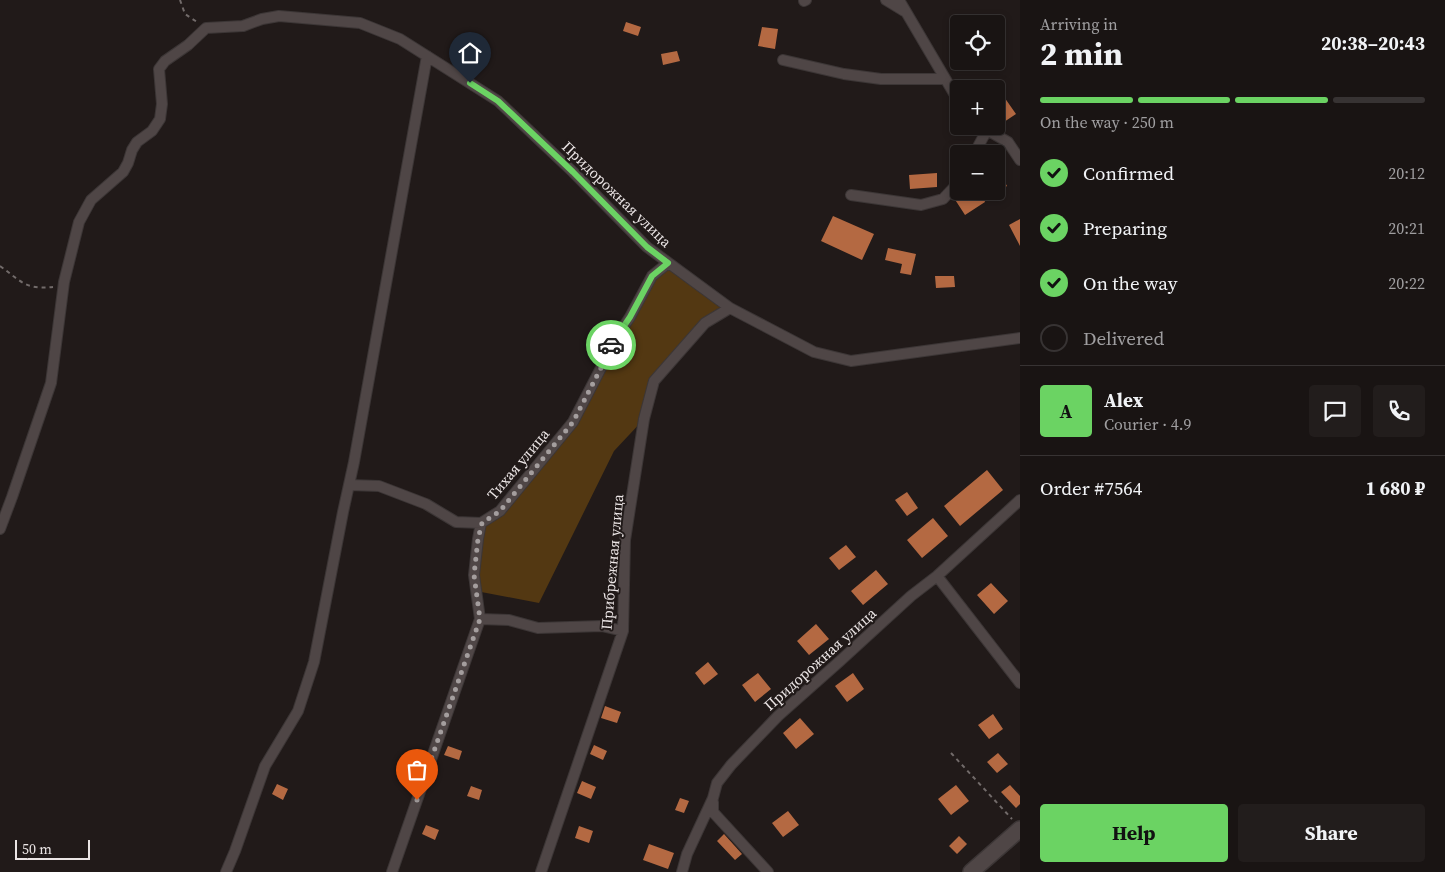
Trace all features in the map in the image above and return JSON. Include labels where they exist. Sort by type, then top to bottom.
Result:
[{"type":"street","points":[[886,0],[905,12]]},
{"type":"street","points":[[899,0],[950,88]]},
{"type":"street","name":"Придорожная улица","points":[[206,28],[243,26],[262,19],[279,16],[360,24],[400,39],[498,101],[573,172],[647,247],[668,263],[730,308],[814,352],[851,361],[1020,338]]},
{"type":"street","points":[[0,529],[51,383],[64,282],[77,231],[86,208],[98,192],[123,172],[137,142],[152,131],[160,119],[162,104],[159,69],[165,61],[188,45],[206,28]]},
{"type":"street","points":[[226,872],[265,766],[298,711],[314,662],[349,485],[427,56]]},
{"type":"street","points":[[783,60],[844,74],[881,79],[944,79]]},
{"type":"street","points":[[996,135],[1008,142],[1020,160]]},
{"type":"street","points":[[851,195],[921,205],[943,199],[950,192]]},
{"type":"street","name":"Тихая улица","points":[[482,523],[500,511],[573,422],[610,347],[630,317],[652,276],[668,263]]},
{"type":"street","name":"Прибрежная улица","points":[[541,872],[622,631],[625,540],[644,419],[654,381],[705,323],[730,308]]},
{"type":"street","points":[[349,485],[378,486],[426,504],[456,522],[482,523],[478,539],[474,575],[480,619],[392,872]]},
{"type":"street","name":"Придорожная улица","points":[[682,872],[687,854],[713,798],[718,782],[731,765],[778,716],[1020,500]]},
{"type":"street","points":[[937,576],[1020,683]]},
{"type":"street","points":[[480,619],[508,620],[538,628],[602,626],[622,631]]},
{"type":"street","points":[[713,798],[713,812],[768,872]]},
{"type":"street","points":[[971,872],[1017,825]]},
{"type":"path","points":[[180,0],[185,14],[206,28]]},
{"type":"path","points":[[0,266],[23,283],[37,288],[55,286],[64,282]]},
{"type":"path","points":[[951,753],[1017,825]]},
{"type":"shaded area","points":[[668,263],[730,308],[705,323],[654,381],[644,419],[614,451],[539,603],[476,591],[481,523],[500,511],[573,422],[652,276]]},
{"type":"building","points":[[626,22],[641,27],[638,36],[623,31]]},
{"type":"building","points":[[762,27],[778,29],[775,49],[758,46]]},
{"type":"building","points":[[677,51],[680,61],[663,65],[661,54]]},
{"type":"building","points":[[1005,98],[1016,114],[1005,121]]},
{"type":"building","points":[[937,173],[937,187],[910,189],[909,175]]},
{"type":"building","points":[[955,200],[984,200],[985,202],[965,215]]},
{"type":"building","points":[[833,216],[874,234],[862,260],[821,241]]},
{"type":"building","points":[[1020,219],[1020,246],[1009,225]]},
{"type":"building","points":[[888,248],[916,254],[911,275],[900,273],[902,264],[885,260]]},
{"type":"building","points":[[935,276],[954,276],[955,287],[936,288]]},
{"type":"building","points":[[987,470],[1003,490],[960,526],[944,506]]},
{"type":"building","points":[[907,492],[918,508],[907,516],[895,500]]},
{"type":"building","points":[[933,518],[948,536],[922,558],[907,540]]},
{"type":"building","points":[[846,545],[856,557],[839,570],[829,558]]},
{"type":"building","points":[[876,570],[888,584],[863,605],[851,591]]},
{"type":"building","points":[[991,583],[1008,601],[994,614],[977,595]]},
{"type":"building","points":[[816,624],[829,639],[809,655],[797,641]]},
{"type":"building","points":[[708,662],[718,674],[704,685],[695,673]]},
{"type":"building","points":[[758,673],[771,689],[755,702],[742,685]]},
{"type":"building","points":[[853,673],[864,689],[847,702],[835,686]]},
{"type":"building","points":[[605,706],[621,712],[617,723],[601,718]]},
{"type":"building","points":[[993,714],[1003,729],[989,739],[978,725]]},
{"type":"building","points":[[800,718],[814,734],[796,749],[783,733]]},
{"type":"building","points":[[594,745],[607,751],[603,760],[590,754]]},
{"type":"building","points":[[448,746],[462,751],[459,760],[444,755]]},
{"type":"building","points":[[998,753],[1008,764],[997,773],[987,762]]},
{"type":"building","points":[[582,781],[596,787],[591,799],[577,793]]},
{"type":"building","points":[[277,784],[288,789],[283,800],[272,794]]},
{"type":"building","points":[[956,785],[969,801],[951,815],[938,799]]},
{"type":"building","points":[[1010,785],[1020,796],[1020,804],[1016,808],[1001,792]]},
{"type":"building","points":[[471,786],[482,790],[479,800],[467,796]]},
{"type":"building","points":[[680,798],[689,801],[684,813],[675,810]]},
{"type":"building","points":[[788,811],[799,825],[783,837],[772,823]]},
{"type":"building","points":[[426,825],[439,830],[435,840],[422,834]]},
{"type":"building","points":[[579,826],[593,831],[589,843],[575,838]]},
{"type":"building","points":[[724,834],[742,854],[735,860],[717,841]]},
{"type":"building","points":[[959,836],[967,844],[957,854],[949,846]]},
{"type":"building","points":[[649,844],[674,853],[668,869],[643,860]]},
{"type":"way so far","points":[[417,800],[480,619],[474,575],[478,539],[482,523],[500,511],[573,422],[611,345]]},
{"type":"route","points":[[470,83],[498,101],[573,172],[647,247],[668,263],[652,276],[630,317],[611,345]]}]
